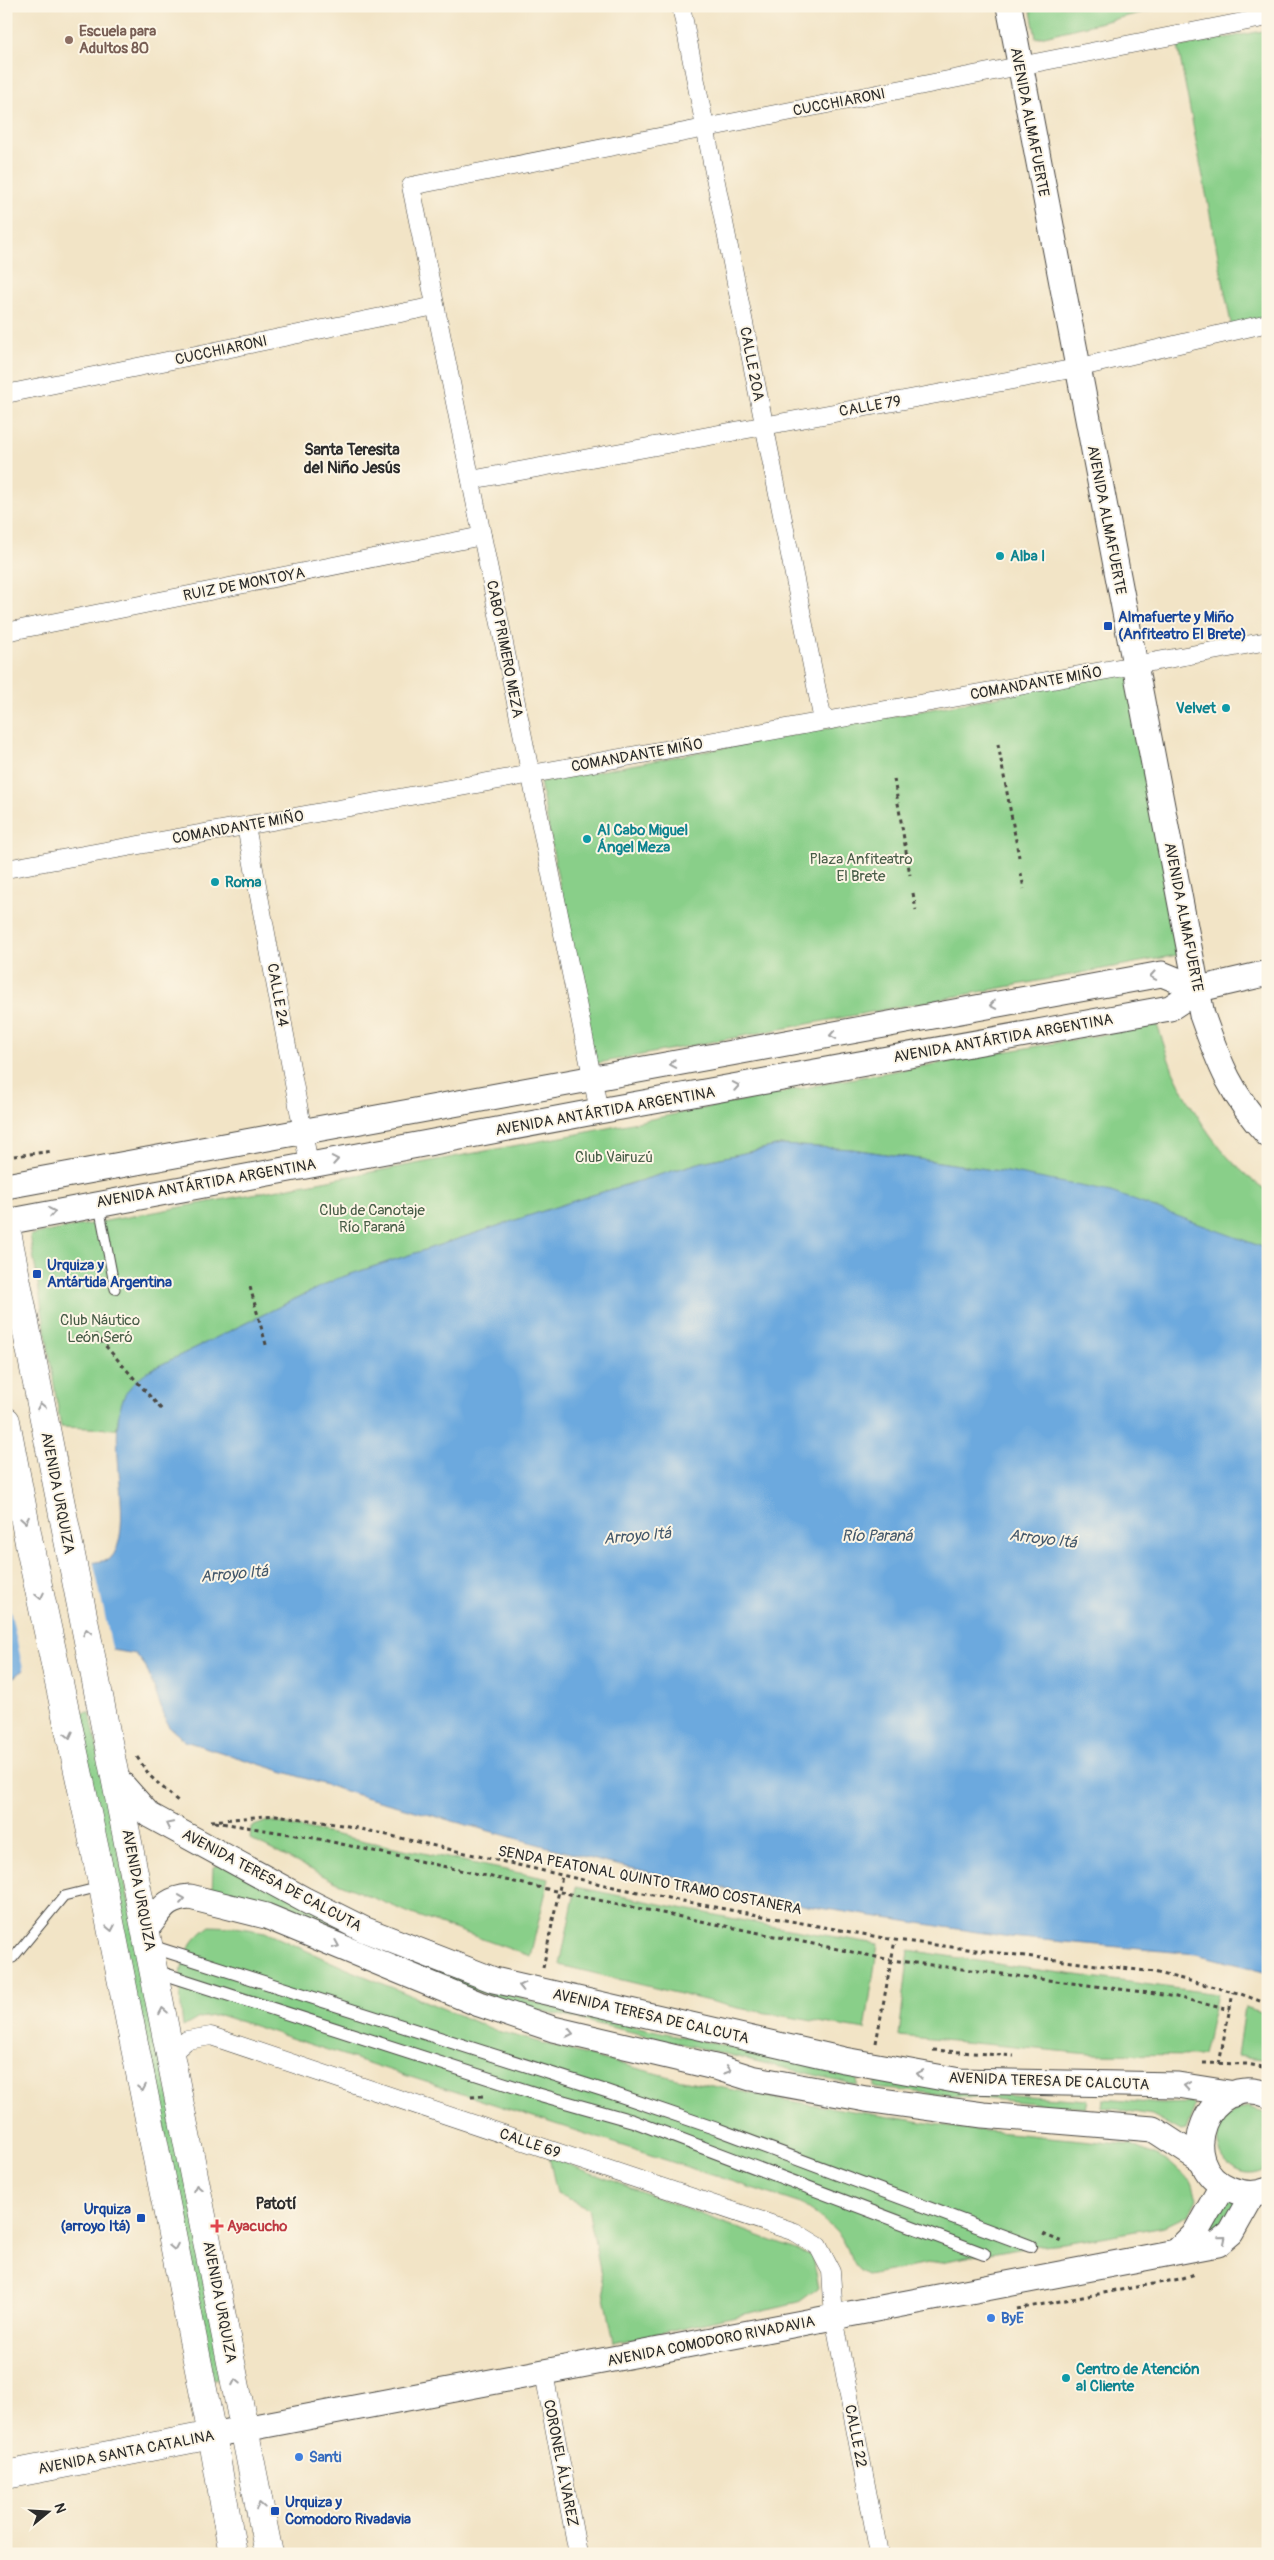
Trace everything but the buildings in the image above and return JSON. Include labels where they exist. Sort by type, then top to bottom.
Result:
[{"type":"main road","name":"AVENIDA ALMAFUERTE","points":[[1008,6],[1018,66],[1199,989],[1202,1015],[1221,1068],[1250,1116],[1268,1135]]},
{"type":"main road","name":"AVENIDA ANTÁRTIDA ARGENTINA","points":[[6,1222],[309,1164],[1170,1008],[1199,989],[1268,973]]},
{"type":"main road","points":[[6,1186],[1162,974],[1199,989]]},
{"type":"main road","name":"AVENIDA URQUIZA","points":[[6,1227],[67,1540],[118,1780],[269,2554]]},
{"type":"main road","points":[[6,1421],[59,1688],[103,1887],[212,2435],[233,2554]]},
{"type":"main road","name":"AVENIDA TERESA DE CALCUTA","points":[[118,1780],[149,1815],[305,1900],[363,1929],[494,1980],[844,2060],[960,2081],[1178,2085],[1235,2094],[1250,2092],[1268,2095]]},
{"type":"main road","name":"AVENIDA TERESA DE CALCUTA","points":[[151,1948],[165,1903],[178,1898],[190,1898],[266,1916],[479,2004],[553,2029],[719,2068],[751,2078],[866,2099],[983,2115],[1153,2129],[1202,2161],[1210,2175],[1222,2186]]},
{"type":"main road","points":[[1202,2161],[1199,2144],[1201,2128],[1208,2113],[1220,2101],[1235,2094]]},
{"type":"main road","points":[[1177,2252],[1196,2232],[1222,2186],[1236,2192],[1260,2192]]},
{"type":"main road","name":"AVENIDA COMODORO RIVADAVIA","points":[[245,2430],[1218,2244],[1231,2232],[1260,2192]]},
{"type":"main road","name":"AVENIDA SANTA CATALINA","points":[[6,2475],[245,2430]]},
{"type":"street","name":"CALLE 20A","points":[[681,6],[823,722]]},
{"type":"street","name":"CUCCHIARONI","points":[[411,186],[1268,17]]},
{"type":"street","name":"CABO PRIMERO MEZA","points":[[411,186],[599,1111]]},
{"type":"street","name":"CUCCHIARONI","points":[[6,394],[436,306]]},
{"type":"street","name":"CALLE 79","points":[[471,480],[1077,368],[1268,322]]},
{"type":"street","name":"RUIZ DE MONTOYA","points":[[6,632],[482,536]]},
{"type":"street","name":"COMANDANTE MIÑO","points":[[6,869],[1268,641]]},
{"type":"street","name":"CALLE 24","points":[[246,826],[309,1164]]},
{"type":"street","points":[[151,1948],[616,2094],[726,2132],[1030,2246]]},
{"type":"street","points":[[151,1948],[529,2091],[633,2121],[984,2254]]},
{"type":"street","name":"CALLE 69","points":[[171,2054],[187,2040],[211,2036],[795,2232],[818,2246],[831,2271],[834,2317]]},
{"type":"street","name":"CALLE 22","points":[[834,2317],[879,2554]]},
{"type":"street","name":"CORONEL ÁLVAREZ","points":[[544,2373],[578,2554]]},
{"type":"lane","points":[[98,1204],[115,1289]]},
{"type":"lane","points":[[13,1958],[64,1896],[103,1887]]},
{"type":"path","points":[[998,744],[1018,857]]},
{"type":"path","points":[[894,779],[910,875]]},
{"type":"path","points":[[1021,873],[1024,890]]},
{"type":"path","points":[[913,893],[916,910]]},
{"type":"path","points":[[250,1287],[267,1348]]},
{"type":"path","points":[[95,1334],[163,1411]]},
{"type":"path","points":[[134,1753],[150,1776],[186,1807]]},
{"type":"path","name":"SENDA PEATONAL QUINTO TRAMO COSTANERA","points":[[207,1821],[276,1815],[348,1826],[562,1876],[703,1906],[895,1940],[1154,1972],[1233,1992],[1268,2004]]},
{"type":"path","points":[[207,1821],[215,1826]]},
{"type":"path","points":[[207,1821],[314,1838],[559,1892],[891,1960],[1136,1991],[1176,1997],[1230,2010]]},
{"type":"path","points":[[534,1968],[543,1971],[562,1876]]},
{"type":"path","points":[[876,2044],[895,1940]]},
{"type":"path","points":[[1219,2064],[1233,1992]]},
{"type":"path","points":[[867,2042],[885,2046]]},
{"type":"path","points":[[931,2050],[1023,2057]]},
{"type":"path","points":[[1196,2063],[1247,2064],[1268,2068]]},
{"type":"green space","points":[[1030,6],[1169,6],[1036,38]]},
{"type":"green space","points":[[1268,30],[1268,322],[1232,329],[1178,47]]},
{"type":"green space","name":"Plaza Anfiteatro El Brete","points":[[1130,672],[1183,954],[593,1064],[540,782]]},
{"type":"green space","points":[[1157,1025],[1174,1072],[1185,1095],[1204,1126],[1239,1169],[1268,1191],[1268,1249],[1225,1234],[1013,1173],[852,1149],[780,1145],[702,1162],[586,1197],[336,1279],[148,1371],[123,1399],[116,1429],[61,1427],[30,1235],[578,1134],[838,1081]]},
{"type":"green space","points":[[90,1712],[227,2377],[207,2381],[78,1713]]},
{"type":"green space","points":[[268,1821],[549,1879],[530,1956],[412,1914],[338,1883],[250,1839],[251,1827]]},
{"type":"green space","points":[[224,1863],[458,1979],[570,2012],[858,2075],[857,2085],[521,2006],[457,1985],[247,1898],[217,1898],[212,1894],[213,1867]]},
{"type":"green space","points":[[576,1887],[770,1926],[878,1944],[865,2030],[738,2008],[560,1965]]},
{"type":"green space","points":[[210,1926],[236,1927],[265,1932],[345,1968],[497,2031],[677,2079],[790,2101],[966,2129],[1132,2145],[1169,2162],[1192,2183],[1197,2198],[1188,2215],[1165,2226],[1065,2243],[1030,2246],[867,2275],[853,2263],[845,2243],[837,2233],[801,2204],[220,2015],[199,2018],[183,2027],[180,1985],[185,1958],[198,1936]]},
{"type":"green space","points":[[909,1950],[1010,1966],[1217,1994],[1203,2055],[1090,2054],[899,2036]]},
{"type":"green space","points":[[1245,2007],[1268,2014],[1268,2060],[1238,2056]]},
{"type":"green space","points":[[874,2078],[999,2094],[1088,2100],[1086,2108],[874,2088]]},
{"type":"green space","points":[[1103,2099],[1161,2104],[1192,2103],[1195,2106],[1186,2130],[1181,2131],[1152,2115],[1102,2107]]},
{"type":"green space","points":[[1248,2107],[1268,2113],[1268,2167],[1252,2173],[1239,2171],[1227,2163],[1220,2152],[1218,2138],[1221,2125],[1230,2114]]},
{"type":"green space","points":[[549,2157],[812,2256],[818,2288],[799,2302],[614,2343],[588,2208],[557,2193]]},
{"type":"green space","points":[[1225,2195],[1240,2202],[1227,2227],[1200,2242]]},
{"type":"water","name":"Río Paraná","points":[[781,1145],[852,1149],[1013,1173],[1111,1192],[1268,1249],[1268,1972],[1196,1954],[1010,1937],[807,1906],[603,1862],[368,1798],[185,1741],[168,1726],[146,1667],[136,1654],[106,1649],[23,1670],[6,1683],[6,1576],[109,1560],[117,1547],[121,1530],[117,1438],[118,1417],[123,1399],[128,1391],[148,1371],[336,1279],[586,1197],[702,1162]]},
{"type":"pier","points":[[93,1560],[113,1653],[106,1652],[24,1673],[6,1592],[6,1574]]},
{"type":"place","name":"Escuela para Adultos 80","points":[[69,40]]},
{"type":"place","name":"Alba I","points":[[1000,556]]},
{"type":"place","name":"Almafuerte y Miño (Anfiteatro El Brete)","points":[[1108,626]]},
{"type":"place","name":"Velvet","points":[[1226,708]]},
{"type":"place","name":"Al Cabo Miguel Ángel Meza","points":[[587,839]]},
{"type":"place","name":"Roma","points":[[215,882]]},
{"type":"place","name":"Urquiza y Antártida Argentina","points":[[37,1274]]},
{"type":"place","name":"Urquiza (arroyo Itá)","points":[[141,2218]]},
{"type":"place","name":"Ayacucho","points":[[217,2226]]},
{"type":"place","name":"ByE","points":[[991,2318]]},
{"type":"place","name":"Centro de Atención al Cliente","points":[[1066,2378]]},
{"type":"place","name":"Santi","points":[[299,2457]]},
{"type":"place","name":"Urquiza y Comodoro Rivadavia","points":[[275,2511]]},
{"type":"district","name":"Santa Teresita del Niño Jesús","points":[[352,458]]},
{"type":"district","name":"Patotí","points":[[276,2203]]},
{"type":"park label","name":"Club Vairuzú","points":[[614,1157]]},
{"type":"park label","name":"Club de Canotaje Río Paraná","points":[[372,1218]]},
{"type":"park label","name":"Club Náutico León Seró","points":[[100,1328]]},
{"type":"water label","name":"Arroyo Itá","points":[[637,1535]]},
{"type":"water label","name":"Arroyo Itá","points":[[1043,1538]]},
{"type":"water label","name":"Arroyo Itá","points":[[234,1573]]}]
